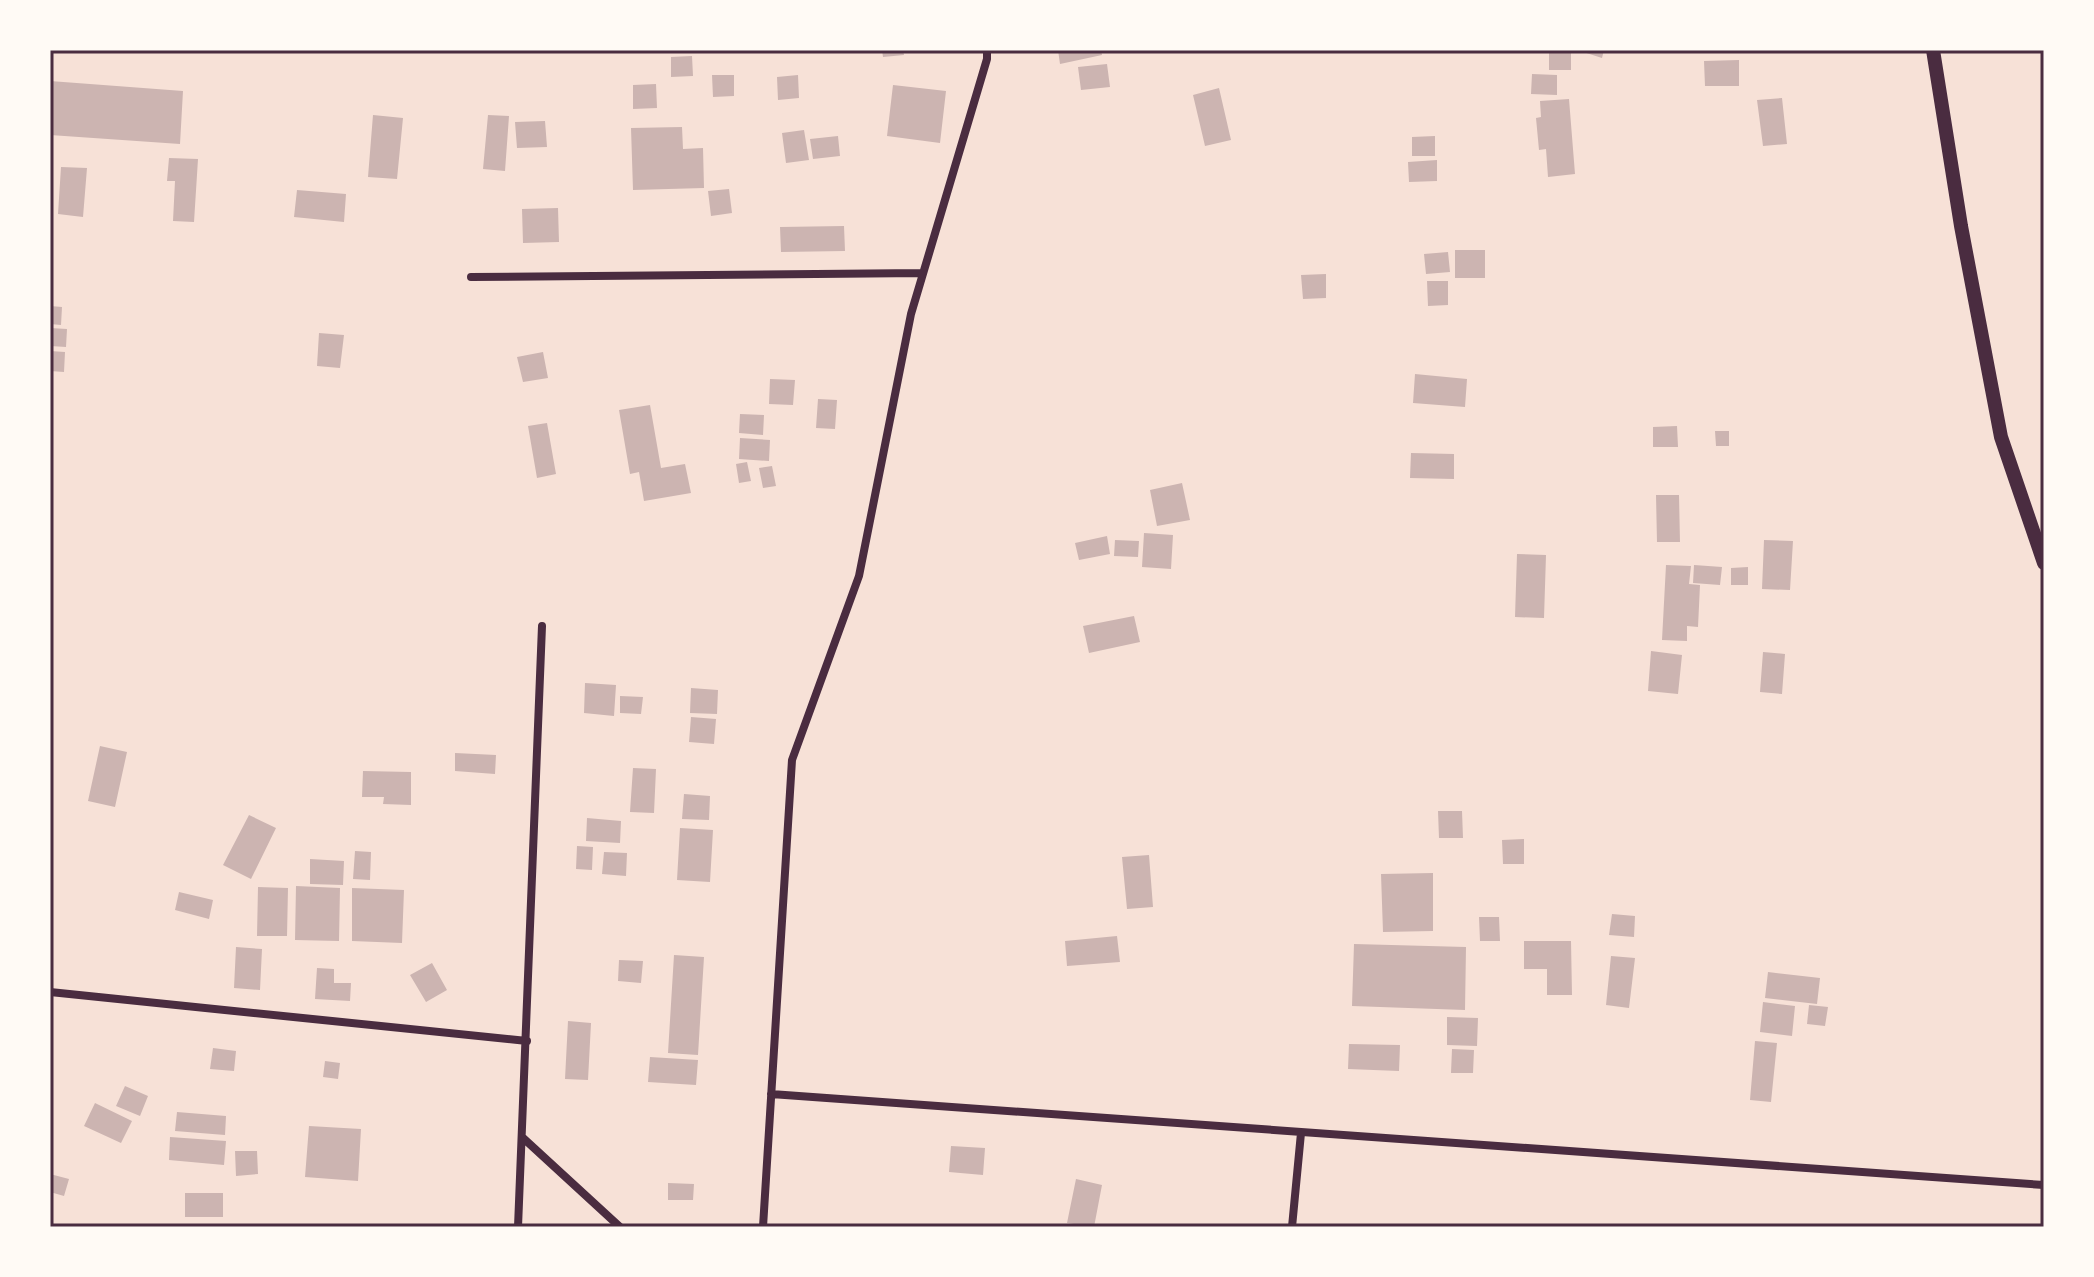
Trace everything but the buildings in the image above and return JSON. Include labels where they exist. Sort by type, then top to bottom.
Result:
[{"type":"street","points":[[763,1227],[792,760],[859,576],[911,314],[987,59],[987,50]]},
{"type":"street","points":[[1933,50],[1959,212],[2001,437],[2044,563]]},
{"type":"street","points":[[471,277],[923,273]]},
{"type":"street","points":[[518,1227],[542,626]]},
{"type":"street","points":[[50,992],[527,1041]]},
{"type":"street","points":[[771,1094],[2044,1185]]},
{"type":"street","points":[[1292,1227],[1301,1133]]},
{"type":"street","points":[[522,1137],[620,1227]]}]
